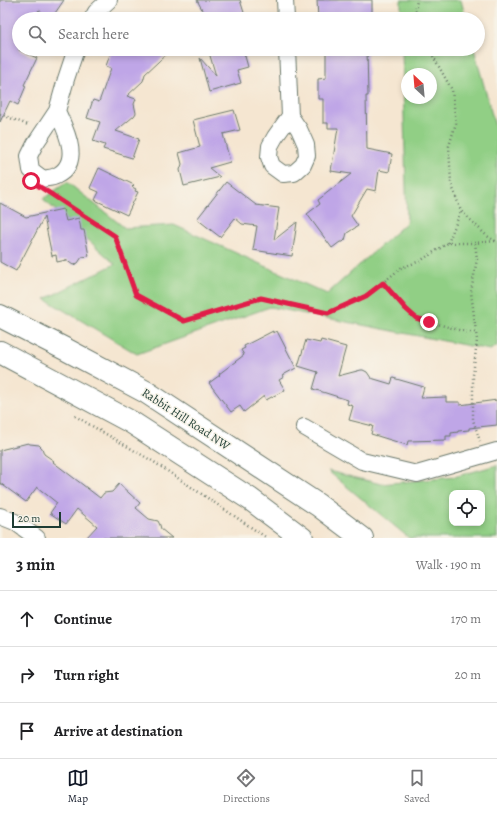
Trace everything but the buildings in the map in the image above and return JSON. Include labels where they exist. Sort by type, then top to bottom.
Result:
[{"type":"main road","name":"Rabbit Hill Road NW","points":[[0,316],[146,392],[318,505],[362,538]]},
{"type":"main road","points":[[0,352],[131,422],[250,499],[302,538]]},
{"type":"street","points":[[96,12],[109,0]]},
{"type":"street","points":[[285,0],[286,12]]},
{"type":"street","points":[[57,112],[70,144],[71,157],[66,169],[55,177],[43,179],[31,170],[29,156],[35,144],[57,112],[74,56]]},
{"type":"street","points":[[287,56],[290,116]]},
{"type":"street","points":[[304,427],[362,461],[417,474],[491,453]]},
{"type":"street","points":[[0,516],[15,522],[38,538]]},
{"type":"path","points":[[415,12],[417,0]]},
{"type":"path","points":[[433,56],[452,90],[456,123],[449,146],[451,183],[461,211],[487,236],[496,241]]},
{"type":"path","points":[[0,114],[44,132]]},
{"type":"path","points":[[51,194],[115,236],[136,295],[184,321],[261,298],[328,313],[366,296],[401,268],[420,261],[448,243],[496,241]]},
{"type":"path","points":[[448,243],[461,211]]},
{"type":"path","points":[[475,243],[476,259],[471,292],[477,340],[473,375],[473,420],[491,453]]},
{"type":"path","points":[[383,283],[416,318],[466,332],[476,332]]},
{"type":"path","points":[[74,415],[154,462],[267,538]]},
{"type":"green space","points":[[401,0],[461,0],[464,12],[401,12]]},
{"type":"green space","points":[[402,56],[476,56],[497,133],[497,346],[490,350],[270,307],[137,354],[45,299],[115,264],[43,199],[67,182],[125,228],[174,225],[327,294],[407,222],[404,104],[437,104],[437,68],[403,68]]},
{"type":"green space","points":[[497,465],[497,538],[409,538],[328,471],[381,484],[454,477]]},
{"type":"route","points":[[31,181],[115,236],[136,295],[184,321],[261,298],[328,313],[366,296],[383,283],[416,318],[429,322]]}]
